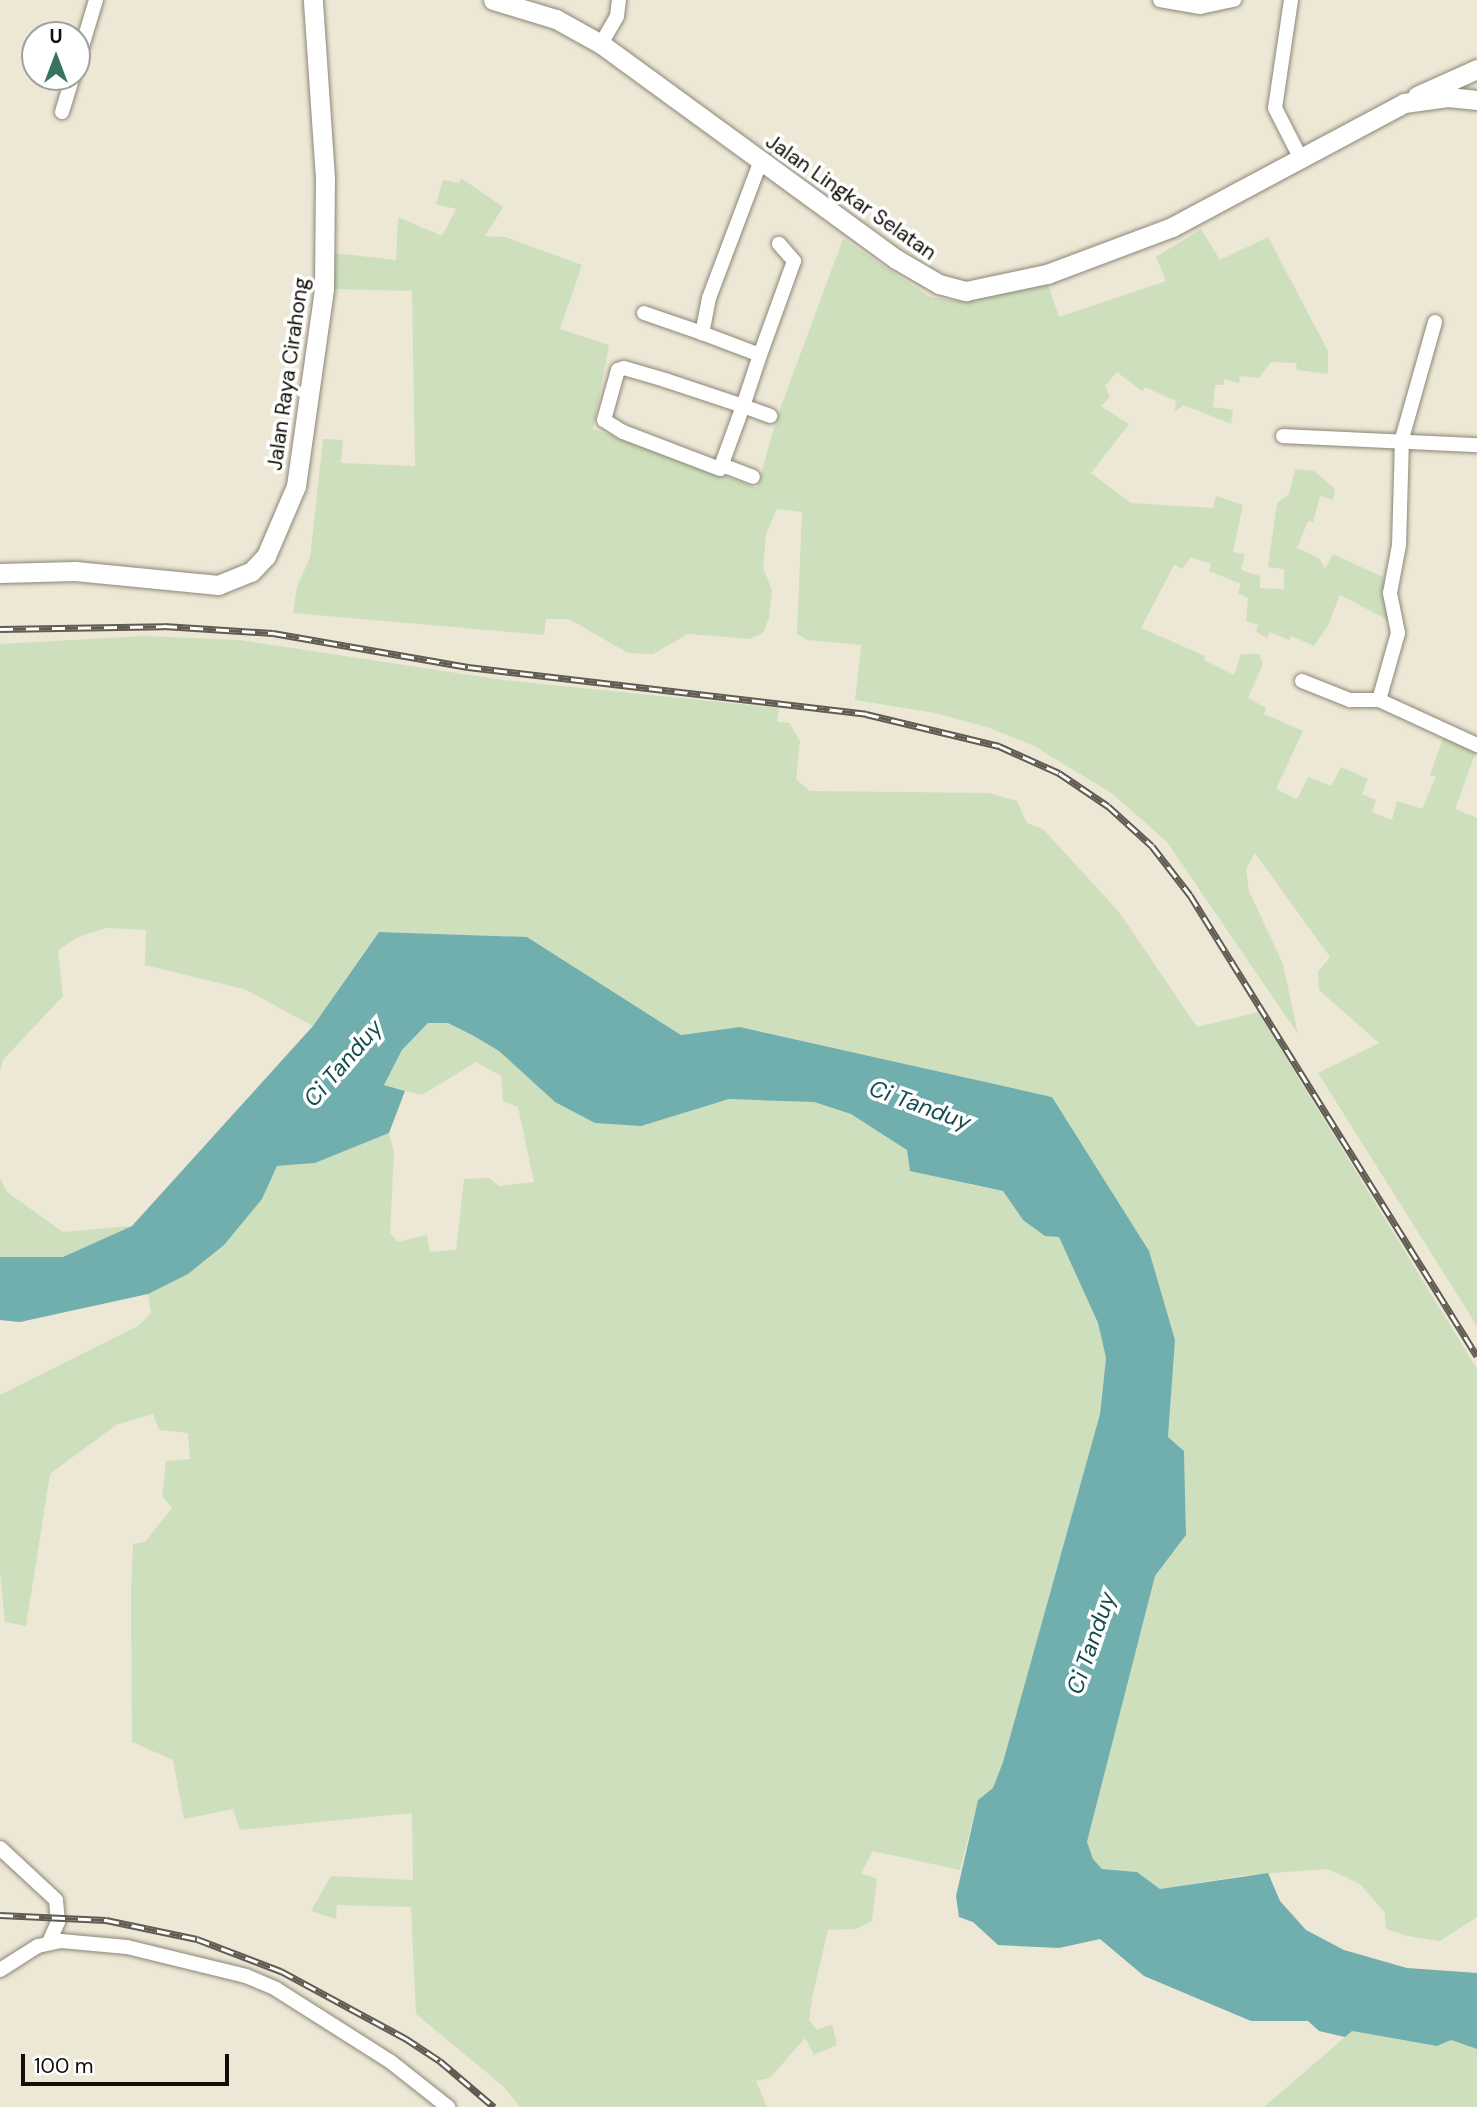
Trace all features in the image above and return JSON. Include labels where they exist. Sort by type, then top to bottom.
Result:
[{"type":"street","points":[[90,21],[96,0]]},
{"type":"street","name":"Jalan Raya Cirahong","points":[[0,573],[87,572],[218,584],[251,572],[266,556],[296,486],[324,289],[326,202],[313,0]]},
{"type":"street","name":"Jalan Lingkar Selatan","points":[[493,0],[556,19],[601,44],[760,163],[896,259],[939,284],[966,291],[1047,274],[1172,227],[1404,103],[1448,97],[1477,100]]},
{"type":"street","points":[[601,44],[617,16],[619,0]]},
{"type":"street","points":[[1160,0],[1200,7],[1234,0]]},
{"type":"street","points":[[1291,0],[1275,108],[1300,157]]},
{"type":"street","points":[[1404,103],[1477,69]]},
{"type":"street","points":[[62,111],[68,91]]},
{"type":"street","points":[[702,332],[709,298],[760,163]]},
{"type":"street","points":[[770,416],[743,406],[624,368],[618,370],[605,405],[606,425],[720,469],[743,406],[794,261],[779,244]]},
{"type":"street","points":[[644,313],[760,355]]},
{"type":"street","points":[[1379,700],[1398,633],[1390,593],[1399,545],[1402,439],[1435,322]]},
{"type":"street","points":[[1283,436],[1402,439],[1477,445]]},
{"type":"street","points":[[722,465],[753,477]]},
{"type":"street","points":[[1302,681],[1350,700],[1379,700],[1477,745]]},
{"type":"street","points":[[0,1847],[56,1900],[58,1922],[49,1942]]},
{"type":"street","points":[[0,1970],[49,1942],[127,1947],[260,1981],[391,2062],[448,2107]]},
{"type":"green space","points":[[461,178],[503,207],[485,236],[505,237],[582,265],[560,329],[609,345],[593,429],[757,488],[777,417],[843,239],[930,297],[958,301],[1047,282],[1059,317],[1166,281],[1156,257],[1201,229],[1220,260],[1268,237],[1328,351],[1328,374],[1297,370],[1296,363],[1271,362],[1259,378],[1240,376],[1239,383],[1225,379],[1223,385],[1215,385],[1213,407],[1233,410],[1231,424],[1184,405],[1174,412],[1176,401],[1145,387],[1142,391],[1117,372],[1105,386],[1110,397],[1101,406],[1129,424],[1091,473],[1131,503],[1213,508],[1216,496],[1243,505],[1233,552],[1245,554],[1241,570],[1260,576],[1260,588],[1284,589],[1284,569],[1268,567],[1277,503],[1289,494],[1295,469],[1314,471],[1335,489],[1333,500],[1320,496],[1313,522],[1308,521],[1297,548],[1319,558],[1325,569],[1333,554],[1387,579],[1381,593],[1390,621],[1340,595],[1328,625],[1314,646],[1291,636],[1289,640],[1270,632],[1267,638],[1256,632],[1258,625],[1246,621],[1248,598],[1238,593],[1241,584],[1209,571],[1211,564],[1191,557],[1182,569],[1174,565],[1141,628],[1205,656],[1204,660],[1234,675],[1241,654],[1259,654],[1263,664],[1248,698],[1266,708],[1264,714],[1303,731],[1276,789],[1297,799],[1308,777],[1331,786],[1341,767],[1368,779],[1362,794],[1376,800],[1372,812],[1392,820],[1397,801],[1422,809],[1436,777],[1430,775],[1444,735],[1477,749],[1455,809],[1477,818],[1477,1326],[1318,1073],[1379,1043],[1319,990],[1318,972],[1330,957],[1255,853],[1246,869],[1249,891],[1283,964],[1298,1034],[1167,842],[1113,794],[1034,746],[987,727],[935,713],[855,700],[861,645],[808,640],[797,634],[802,512],[777,509],[766,534],[763,568],[772,590],[769,618],[763,633],[749,639],[688,634],[653,654],[628,653],[569,619],[546,619],[544,635],[293,613],[297,586],[310,558],[323,439],[343,440],[341,463],[415,466],[412,291],[331,289],[334,253],[396,260],[398,217],[442,236],[456,209],[436,204],[443,180],[459,183]]},
{"type":"green space","points":[[144,636],[239,640],[503,680],[779,708],[777,722],[789,723],[800,741],[796,779],[810,791],[989,793],[1017,801],[1027,823],[1043,829],[1119,912],[1197,1027],[1258,1012],[1477,1369],[1477,1917],[1440,1941],[1407,1936],[1386,1929],[1385,1913],[1360,1884],[1328,1869],[1247,1875],[1160,1889],[1137,1872],[1102,1869],[1093,1859],[1087,1843],[1155,1576],[1186,1535],[1184,1451],[1168,1437],[1175,1340],[1052,1097],[741,1027],[681,1035],[527,937],[379,932],[313,1026],[244,989],[145,965],[146,930],[106,928],[78,937],[58,950],[63,996],[3,1060],[0,1071],[0,644]]},
{"type":"green space","points":[[428,1023],[448,1023],[499,1051],[555,1102],[685,1111],[729,1099],[763,1098],[814,1102],[851,1114],[971,1185],[1003,1191],[1023,1220],[1059,1237],[1098,1323],[1106,1358],[1100,1414],[1003,1762],[993,1788],[978,1800],[960,1870],[873,1851],[861,1873],[877,1879],[872,1921],[855,1929],[828,1930],[813,1993],[809,2020],[817,2030],[832,2024],[837,2045],[814,2055],[805,2038],[770,2078],[756,2081],[767,2107],[520,2107],[504,2087],[416,2014],[411,1907],[337,1905],[336,1919],[311,1911],[331,1876],[413,1880],[412,1813],[240,1830],[233,1809],[184,1819],[173,1760],[132,1742],[131,1595],[133,1544],[145,1542],[172,1508],[162,1496],[166,1461],[190,1459],[188,1433],[159,1430],[153,1414],[116,1425],[50,1474],[26,1626],[5,1622],[0,1573],[0,1395],[138,1326],[151,1313],[148,1294],[188,1274],[262,1199],[277,1166],[315,1163],[389,1133],[394,1153],[390,1233],[398,1242],[427,1235],[430,1252],[456,1250],[464,1179],[489,1178],[499,1186],[534,1182],[518,1107],[503,1101],[501,1076],[476,1062],[422,1095],[384,1085],[402,1050]]},
{"type":"green space","points":[[0,1178],[7,1192],[63,1232],[132,1226],[63,1257],[0,1257]]},
{"type":"green space","points":[[1352,2031],[1437,2046],[1451,2040],[1477,2049],[1477,2107],[1264,2107]]},
{"type":"water","name":"Ci Tanduy","points":[[379,932],[527,937],[681,1035],[740,1027],[1052,1097],[1149,1251],[1175,1340],[1168,1437],[1184,1451],[1186,1535],[1155,1576],[1087,1842],[1093,1859],[1102,1869],[1137,1872],[1160,1889],[1268,1873],[1280,1901],[1306,1930],[1344,1950],[1407,1968],[1477,1973],[1477,2049],[1451,2040],[1437,2046],[1352,2031],[1345,2037],[1319,2031],[1308,2021],[1251,2021],[1144,1976],[1100,1939],[1059,1948],[998,1945],[973,1922],[959,1917],[956,1896],[978,1800],[993,1788],[1003,1762],[1100,1414],[1106,1358],[1098,1323],[1059,1237],[1045,1236],[1023,1220],[1003,1191],[910,1171],[907,1150],[851,1114],[814,1102],[729,1099],[641,1126],[595,1123],[555,1102],[499,1051],[448,1023],[428,1023],[402,1050],[384,1085],[405,1091],[389,1133],[315,1163],[277,1166],[262,1199],[224,1245],[188,1274],[148,1294],[20,1322],[0,1320],[0,1257],[63,1257],[132,1226],[313,1026]]},
{"type":"railway","points":[[0,629],[164,626],[273,633],[468,667],[866,714],[999,746],[1059,773],[1108,806],[1152,846],[1190,895],[1477,1356]]},
{"type":"railway","points":[[0,1915],[106,1920],[197,1939],[281,1971],[405,2038],[440,2061],[494,2107]]}]
